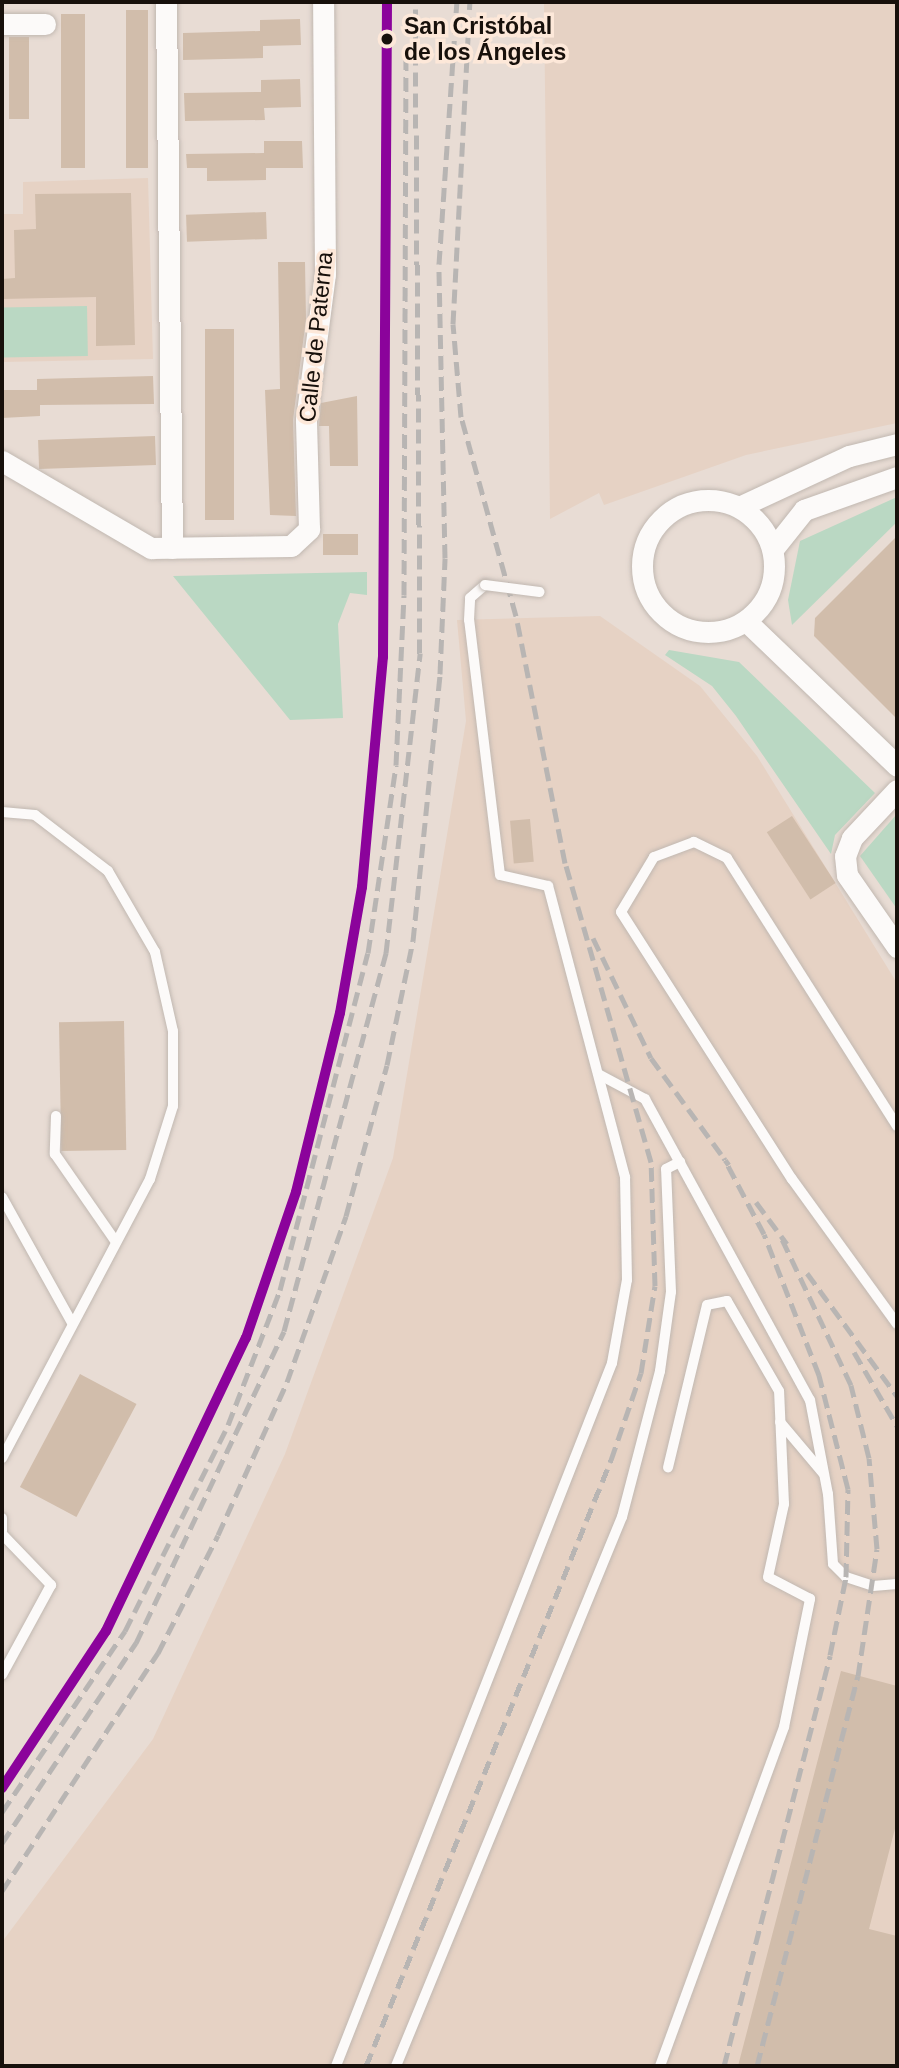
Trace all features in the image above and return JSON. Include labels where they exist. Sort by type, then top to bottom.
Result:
[{"type":"street","points":[[166,2],[172,548]]},
{"type":"street","name":"Calle de Paterna","points":[[2,461],[151,548],[291,546],[309,529],[306,421],[326,274],[323,2]]},
{"type":"street","points":[[2,24],[45,23]]},
{"type":"street","points":[[739,507],[849,456],[897,444]]},
{"type":"street","points":[[773,550],[804,510],[897,477]]},
{"type":"street","points":[[698,500],[739,507],[760,525],[773,550],[771,590],[746,621],[715,632],[681,628],[649,598],[641,577],[642,555],[661,518],[698,500]]},
{"type":"street","points":[[746,621],[897,766]]},
{"type":"street","points":[[897,790],[852,838],[845,856],[847,875],[897,947]]},
{"type":"lane","points":[[336,2066],[612,1363],[627,1280],[625,1177],[548,886],[500,874],[469,620],[470,598],[485,585],[540,592]]},
{"type":"lane","points":[[2,811],[35,816],[108,871],[155,952],[173,1031],[173,1106],[150,1179],[2,1458]]},
{"type":"lane","points":[[897,1126],[727,858],[694,842],[654,858],[621,912],[792,1179],[897,1324]]},
{"type":"lane","points":[[600,1075],[645,1099],[810,1400],[825,1475],[833,1564],[846,1577],[873,1586],[897,1584]]},
{"type":"lane","points":[[56,1116],[55,1154],[116,1242]]},
{"type":"lane","points":[[396,2066],[622,1517],[660,1371],[671,1292],[666,1169],[680,1162]]},
{"type":"lane","points":[[2,1197],[72,1323]]},
{"type":"lane","points":[[660,2066],[784,1727],[810,1598],[768,1577],[784,1504],[779,1391],[750,1333],[727,1301],[708,1305],[668,1467]]},
{"type":"lane","points":[[780,1422],[825,1475]]},
{"type":"lane","points":[[2,1518],[2,1532],[51,1586],[2,1675]]},
{"type":"shaded area","points":[[544,2],[897,2],[897,423],[746,455],[604,505],[599,493],[550,519]]},
{"type":"shaded area","points":[[148,178],[153,359],[2,362],[2,214],[23,214],[23,182]]},
{"type":"shaded area","points":[[600,616],[700,686],[757,756],[897,983],[897,2066],[2,2066],[2,1942],[153,1739],[285,1454],[393,1158],[466,721],[457,620]]},
{"type":"green space","points":[[87,306],[88,356],[3,357],[2,307]]},
{"type":"green space","points":[[897,497],[897,522],[792,625],[788,600],[800,541]]},
{"type":"green space","points":[[367,572],[367,595],[350,593],[338,624],[343,718],[290,720],[173,576]]},
{"type":"green space","points":[[669,650],[739,662],[875,793],[835,835],[831,854],[736,716],[712,686],[665,655]]},
{"type":"green space","points":[[897,816],[897,909],[860,856]]},
{"type":"building","points":[[126,10],[148,10],[148,168],[126,168]]},
{"type":"building","points":[[61,14],[85,14],[85,168],[61,168]]},
{"type":"building","points":[[300,19],[301,45],[263,46],[263,58],[183,60],[183,33],[260,31],[260,20]]},
{"type":"building","points":[[9,37],[29,37],[29,119],[9,119]]},
{"type":"building","points":[[300,79],[301,107],[264,108],[265,120],[185,121],[184,93],[261,92],[261,80]]},
{"type":"building","points":[[264,141],[302,141],[303,168],[266,168],[266,180],[207,181],[207,168],[187,168],[186,154],[264,153]]},
{"type":"building","points":[[131,193],[135,345],[96,346],[96,297],[2,299],[2,279],[15,278],[14,230],[36,229],[35,194]]},
{"type":"building","points":[[266,212],[267,239],[187,242],[186,215]]},
{"type":"building","points":[[278,262],[305,262],[306,319],[293,420],[296,516],[270,515],[265,390],[280,389]]},
{"type":"building","points":[[205,329],[234,329],[234,520],[205,520]]},
{"type":"building","points":[[153,376],[154,404],[40,405],[40,416],[2,418],[2,390],[37,390],[37,379]]},
{"type":"building","points":[[357,396],[358,466],[330,466],[329,426],[319,426],[321,403]]},
{"type":"building","points":[[155,436],[156,465],[39,469],[38,440]]},
{"type":"building","points":[[323,534],[358,534],[358,555],[323,555]]},
{"type":"building","points":[[897,536],[897,719],[814,636],[815,618]]},
{"type":"building","points":[[792,816],[836,883],[810,899],[767,832]]},
{"type":"building","points":[[530,819],[534,862],[514,864],[510,821]]},
{"type":"building","points":[[124,1021],[126,1150],[61,1151],[59,1022]]},
{"type":"building","points":[[80,1374],[137,1404],[76,1517],[20,1487]]},
{"type":"building","points":[[841,1671],[897,1686],[897,1821],[869,1929],[897,1936],[897,2066],[738,2066]]},
{"type":"railway","points":[[2,1843],[136,1643],[284,1331],[386,953],[420,653],[415,2]]},
{"type":"railway","points":[[2,1891],[158,1653],[218,1535],[287,1382],[346,1216],[387,1065],[413,941],[440,674],[445,558],[439,264],[457,2]]},
{"type":"railway","points":[[366,2066],[611,1460],[641,1373],[655,1286],[651,1162],[565,863],[516,616],[461,417],[453,324],[470,2]]},
{"type":"railway","points":[[2,1812],[125,1631],[228,1425],[280,1290],[368,953],[396,765],[404,595],[406,47]]},
{"type":"railway","points":[[593,938],[651,1058],[729,1165]]},
{"type":"railway","points":[[724,1158],[764,1234],[819,1375],[848,1489],[846,1577],[830,1655],[724,2066]]},
{"type":"railway","points":[[756,1202],[787,1244]]},
{"type":"railway","points":[[757,2066],[858,1676],[877,1549],[869,1458],[851,1385],[781,1237]]},
{"type":"railway","points":[[807,1273],[897,1396]]},
{"type":"railway","points":[[854,1352],[897,1426]]},
{"type":"transit line","points":[[2,1788],[106,1631],[246,1338],[296,1192],[340,1013],[362,887],[383,657],[387,2]]},
{"type":"place","name":"San Cristóbal de los Ángeles","points":[[387,39]]}]
